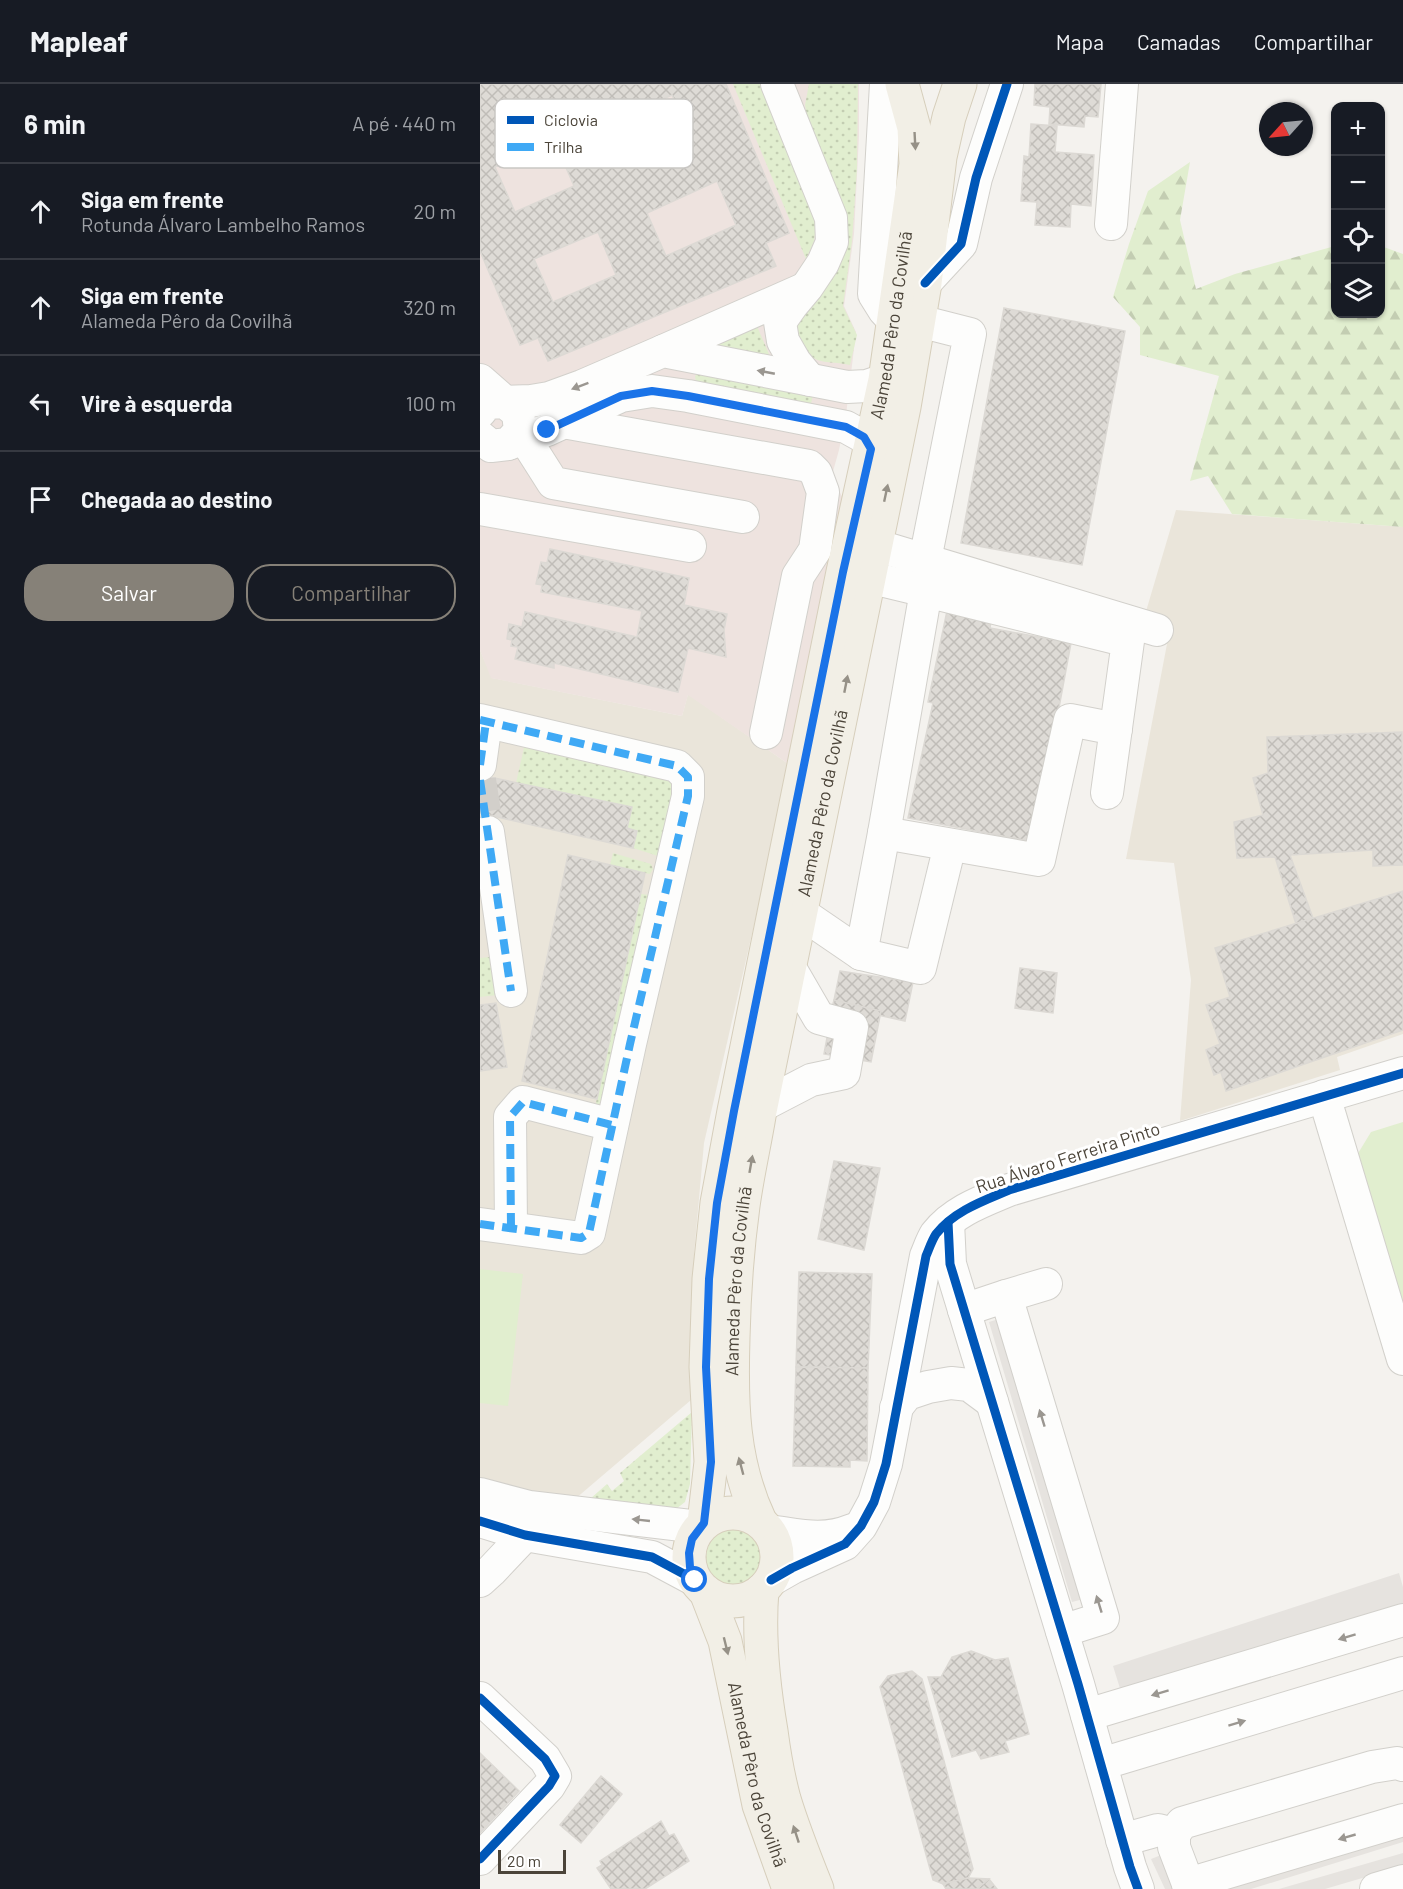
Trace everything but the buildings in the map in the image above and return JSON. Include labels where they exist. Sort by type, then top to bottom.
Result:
[{"type":"main road","name":"Alameda Pêro da Covilhã","points":[[765,1526],[752,1505],[739,1462],[732,1397],[735,1280],[743,1207],[761,1106],[904,407],[906,321],[916,164],[914,128],[902,84]]},
{"type":"main road","name":"Alameda Pêro da Covilhã","points":[[702,1525],[711,1462],[706,1367],[709,1279],[717,1203],[843,572],[885,380],[906,321],[925,283],[940,158],[949,117],[960,84]]},
{"type":"main road","points":[[732,1512],[747,1514],[765,1526],[775,1542],[777,1555],[776,1568],[767,1585],[749,1598],[734,1601],[719,1599],[701,1586],[690,1567],[689,1553],[692,1539],[702,1525],[717,1515],[732,1512]]},
{"type":"main road","name":"Alameda Pêro da Covilhã","points":[[767,1585],[760,1618],[763,1685],[784,1798],[817,1889]]},
{"type":"main road","name":"Alameda Pêro da Covilhã","points":[[701,1586],[725,1641],[759,1805],[789,1889]]},
{"type":"street","points":[[886,84],[874,294],[884,310],[906,321],[970,334],[925,560]]},
{"type":"street","points":[[925,283],[961,244],[976,178],[1007,84]]},
{"type":"street","points":[[1111,224],[1122,84]]},
{"type":"street","points":[[786,91],[831,218],[832,242],[824,263],[780,322],[783,341],[795,362],[810,380]]},
{"type":"street","points":[[492,407],[549,398],[582,386],[807,287]]},
{"type":"street","points":[[663,351],[847,387],[867,386],[885,380]]},
{"type":"street","points":[[480,380],[492,407]]},
{"type":"street","points":[[508,438],[563,422],[621,396],[652,391],[846,427],[864,437],[871,449]]},
{"type":"street","points":[[628,434],[617,410],[620,403],[630,394]]},
{"type":"street","points":[[492,407],[518,413],[508,438]]},
{"type":"street","points":[[563,422],[809,466],[816,473],[823,492],[814,550],[798,576],[765,733]]},
{"type":"street","points":[[508,438],[553,483],[743,517]]},
{"type":"street","points":[[480,509],[690,546]]},
{"type":"street","points":[[875,545],[1157,630]]},
{"type":"street","points":[[868,577],[1128,641],[1107,794]]},
{"type":"street","points":[[861,954],[885,833],[926,591]]},
{"type":"street","points":[[885,833],[1039,860],[1070,720],[1116,729]]},
{"type":"street","points":[[480,765],[483,721],[677,766],[688,777],[688,796],[589,1233],[581,1238],[480,1224]]},
{"type":"street","points":[[488,832],[511,991]]},
{"type":"street","points":[[801,914],[861,954],[920,968],[950,845]]},
{"type":"street","points":[[761,1106],[812,1080],[844,1073],[852,1027],[819,1018],[790,968]]},
{"type":"street","name":"Rua Álvaro Ferreira Pinto","points":[[767,1585],[792,1568],[845,1544],[861,1526],[874,1502],[886,1464],[927,1256],[935,1236],[948,1222],[970,1207],[1010,1190],[1403,1072]]},
{"type":"street","points":[[1324,1096],[1403,1359]]},
{"type":"street","points":[[511,1228],[510,1117],[523,1102],[612,1125]]},
{"type":"street","points":[[948,1222],[950,1264],[1138,1889]]},
{"type":"street","points":[[964,1310],[1046,1284]]},
{"type":"street","points":[[1006,1296],[1104,1618],[1062,1631]]},
{"type":"street","points":[[896,1408],[907,1394],[951,1383],[969,1385],[992,1402]]},
{"type":"street","points":[[480,1494],[529,1507],[702,1525]]},
{"type":"street","points":[[480,1521],[525,1535],[652,1557],[701,1586]]},
{"type":"street","points":[[765,1526],[820,1538],[836,1537],[861,1526]]},
{"type":"street","points":[[480,1581],[525,1535]]},
{"type":"street","points":[[1087,1715],[1403,1620]]},
{"type":"street","points":[[1101,1764],[1403,1673]]},
{"type":"street","points":[[480,1698],[545,1759],[555,1776],[549,1786],[480,1859]]},
{"type":"street","points":[[1403,1765],[1396,1763],[1372,1767],[1182,1823],[1174,1834],[1174,1847],[1189,1886],[1403,1820]]},
{"type":"street","points":[[1122,1840],[1158,1830],[1174,1834]]},
{"type":"street","points":[[1376,1889],[1403,1881]]},
{"type":"shaded area","points":[[480,84],[859,84],[854,234],[844,306],[856,332],[846,415],[832,475],[843,499],[787,763],[688,695],[682,716],[491,678],[480,650]]},
{"type":"shaded area","points":[[1176,510],[1403,527],[1403,1034],[1337,1057],[1340,1070],[1180,1121],[1191,980],[1174,863],[1126,859],[1167,644],[1139,635]]},
{"type":"shaded area","points":[[480,650],[492,678],[682,716],[688,694],[787,763],[779,816],[704,1143],[694,1254],[691,1400],[561,1511],[480,1487]]},
{"type":"shaded area","points":[[1021,1312],[1107,1593],[1072,1602],[989,1322]]},
{"type":"shaded area","points":[[1399,1573],[1403,1587],[1403,1614],[1123,1698],[1113,1666]]},
{"type":"shaded area","points":[[1403,1829],[1403,1842],[1251,1889],[1222,1889]]},
{"type":"shaded area","points":[[1169,1852],[1181,1889],[1165,1889],[1151,1859]]},
{"type":"shaded area","points":[[1403,1853],[1403,1866],[1325,1889],[1279,1889]]},
{"type":"green space","points":[[733,84],[761,84],[817,218],[814,241],[806,259]]},
{"type":"green space","points":[[809,84],[858,84],[857,169],[852,241],[843,306],[857,335],[850,365],[817,360],[807,352],[798,333],[791,333],[845,227],[844,206],[808,122],[805,105]]},
{"type":"green space","points":[[1190,162],[1180,220],[1196,289],[1235,274],[1331,247],[1331,318],[1385,318],[1385,247],[1403,254],[1403,527],[1232,514],[1208,476],[1190,481],[1219,376],[1140,355],[1140,327],[1113,297],[1148,191]]},
{"type":"green space","points":[[753,317],[772,361],[699,342]]},
{"type":"green space","points":[[700,372],[814,389],[810,409],[696,382],[695,376]]},
{"type":"green space","points":[[525,743],[662,768],[675,782],[658,856],[633,848],[637,831],[627,828],[632,807],[516,783]]},
{"type":"green space","points":[[613,853],[651,864],[653,869],[650,874],[610,865]]},
{"type":"green space","points":[[641,894],[649,895],[607,1107],[595,1107]]},
{"type":"green space","points":[[490,957],[497,995],[480,997],[480,958]]},
{"type":"green space","points":[[1403,1122],[1403,1323],[1354,1160],[1371,1132]]},
{"type":"green space","points":[[480,1269],[523,1274],[508,1406],[480,1403]]},
{"type":"green space","points":[[692,1412],[690,1484],[685,1502],[676,1509],[574,1513],[607,1484],[612,1491],[624,1481],[620,1473]]},
{"type":"green space","points":[[729,1529],[741,1529],[756,1537],[764,1552],[764,1564],[756,1579],[741,1587],[729,1587],[714,1579],[706,1564],[706,1552],[714,1537]]},
{"type":"tunnel","points":[[480,780],[488,832]]},
{"type":"marked path","points":[[480,720],[677,766],[688,777],[688,796],[589,1233],[581,1238],[480,1224]]},
{"type":"marked path","points":[[480,765],[486,722]]},
{"type":"marked path","points":[[480,780],[511,991]]},
{"type":"marked path","points":[[511,1228],[510,1117],[523,1102],[612,1125]]},
{"type":"cycle path","points":[[925,283],[961,244],[976,178],[1007,84]]},
{"type":"cycle path","points":[[771,1580],[845,1544],[861,1526],[874,1502],[886,1464],[926,1256],[936,1234],[951,1219],[970,1207],[1009,1190],[1403,1073]]},
{"type":"cycle path","points":[[948,1222],[950,1264],[1138,1889]]},
{"type":"cycle path","points":[[480,1521],[525,1535],[652,1557],[695,1580]]},
{"type":"cycle path","points":[[480,1698],[545,1759],[555,1776],[549,1786],[480,1859]]},
{"type":"route","points":[[547,430],[621,396],[652,391],[846,427],[864,437],[871,449],[843,572],[717,1203],[709,1279],[706,1367],[711,1462],[704,1523],[692,1539],[689,1553],[690,1567],[695,1580]]}]
